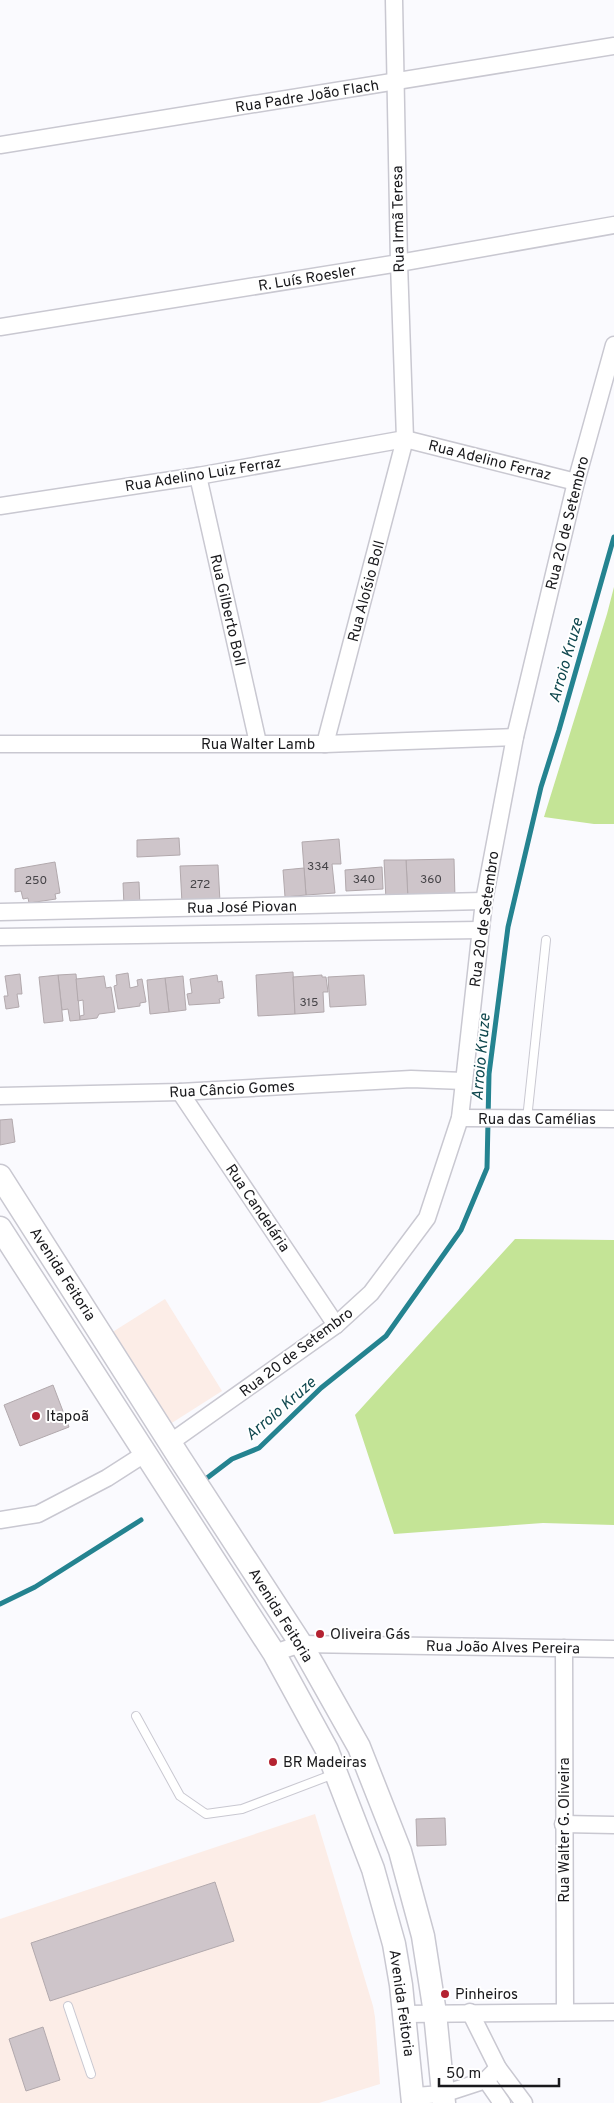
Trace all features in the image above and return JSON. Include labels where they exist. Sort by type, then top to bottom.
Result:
[{"type":"main road","name":"Avenida Feitoria","points":[[0,1176],[301,1644],[359,1747],[400,1851],[423,1936],[435,2013],[443,2098]]},
{"type":"main road","name":"Avenida Feitoria","points":[[0,1228],[274,1653],[327,1750],[373,1869],[394,1944],[414,2100]]},
{"type":"main road","points":[[151,1462],[175,1449]]},
{"type":"street","name":"Rua Irmã Teresa","points":[[394,0],[394,82],[405,439]]},
{"type":"street","name":"Rua Padre João Flach","points":[[0,145],[614,46]]},
{"type":"street","name":"R. Luís Roesler","points":[[0,327],[399,263],[614,225]]},
{"type":"street","name":"Rua 20 de Setembro","points":[[175,1449],[336,1325],[371,1294],[428,1218],[460,1118],[484,901],[515,737],[576,482],[614,345]]},
{"type":"street","name":"Rua Adelino Luiz Ferraz","points":[[0,506],[198,476],[405,439]]},
{"type":"street","name":"Rua Adelino Ferraz","points":[[405,439],[576,482]]},
{"type":"street","name":"Rua Aloísio Boll","points":[[325,744],[405,439]]},
{"type":"street","name":"Rua Gilberto Boll","points":[[198,476],[258,743]]},
{"type":"street","name":"Rua Walter Lamb","points":[[0,744],[325,744],[515,737]]},
{"type":"street","name":"Rua José Piovan","points":[[0,912],[484,901]]},
{"type":"street","name":"Rua José Piovan","points":[[0,937],[480,930]]},
{"type":"street","name":"Rua Câncio Gomes","points":[[0,1096],[180,1092],[411,1079],[464,1081]]},
{"type":"street","name":"Rua Candelária","points":[[180,1092],[336,1325]]},
{"type":"street","name":"Rua das Camélias","points":[[460,1118],[614,1119]]},
{"type":"street","points":[[0,1520],[38,1514],[107,1478],[151,1462]]},
{"type":"street","name":"Rua João Alves Pereira","points":[[274,1653],[301,1644],[614,1649]]},
{"type":"street","name":"Rua Walter G. Oliveira","points":[[564,1648],[565,2012]]},
{"type":"street","points":[[564,1824],[614,1824]]},
{"type":"street","points":[[470,2012],[502,2103]]},
{"type":"street","points":[[404,2014],[614,2012]]},
{"type":"street","points":[[414,2100],[443,2098],[492,2074]]},
{"type":"street","points":[[492,2074],[524,2103]]},
{"type":"lane","points":[[527,1119],[546,940]]},
{"type":"lane","points":[[136,1716],[180,1796],[206,1814],[242,1809],[336,1773]]},
{"type":"lane","points":[[68,2006],[91,2074]]},
{"type":"shaded area","points":[[165,1299],[222,1391],[167,1426],[111,1333]]},
{"type":"shaded area","points":[[315,1814],[373,2006],[380,2084],[319,2103],[0,2103],[0,1919]]},
{"type":"green space","points":[[614,587],[614,824],[594,824],[544,817],[607,614]]},
{"type":"green space","points":[[515,1239],[614,1240],[614,1525],[543,1523],[394,1534],[355,1415]]},
{"type":"building","points":[[179,838],[180,855],[137,857],[137,840]]},
{"type":"building","points":[[339,839],[341,864],[332,864],[335,893],[306,895],[302,842]]},
{"type":"building","points":[[454,859],[455,898],[408,899],[406,860]]},
{"type":"building","points":[[384,860],[406,860],[408,899],[386,900]]},
{"type":"building","points":[[55,862],[60,893],[55,894],[56,899],[29,903],[28,898],[23,899],[21,891],[15,892],[15,869]]},
{"type":"building","points":[[218,865],[220,902],[182,903],[180,866]]},
{"type":"building","points":[[382,867],[383,889],[346,891],[345,870]]},
{"type":"building","points":[[304,868],[306,895],[285,897],[283,870]]},
{"type":"building","points":[[139,882],[140,906],[124,906],[123,883]]},
{"type":"building","points":[[293,972],[295,1014],[258,1016],[256,975]]},
{"type":"building","points":[[128,973],[130,988],[138,986],[137,980],[142,979],[146,1002],[140,1003],[140,1006],[118,1009],[114,986],[117,985],[116,975]]},
{"type":"building","points":[[20,974],[22,994],[17,994],[19,1007],[6,1009],[4,996],[8,996],[5,976]]},
{"type":"building","points":[[76,974],[80,1020],[70,1021],[68,1009],[62,1010],[58,975]]},
{"type":"building","points":[[58,975],[63,1021],[44,1023],[39,977]]},
{"type":"building","points":[[217,975],[218,982],[222,981],[224,998],[219,999],[220,1003],[189,1005],[187,994],[192,993],[190,979]]},
{"type":"building","points":[[322,975],[322,977],[326,977],[328,992],[323,992],[324,1012],[295,1014],[293,977]]},
{"type":"building","points":[[364,975],[366,1005],[330,1007],[328,977]]},
{"type":"building","points":[[104,976],[106,988],[111,987],[115,1012],[99,1014],[97,1018],[80,1020],[80,1016],[84,1015],[83,1000],[78,1001],[76,979]]},
{"type":"building","points":[[183,976],[186,1010],[169,1012],[165,978]]},
{"type":"building","points":[[165,978],[169,1012],[150,1014],[147,980]]},
{"type":"building","points":[[12,1119],[15,1142],[0,1145],[0,1120]]},
{"type":"building","name":"Itapoã","points":[[53,1385],[69,1427],[20,1446],[4,1405]]},
{"type":"building","points":[[445,1818],[446,1845],[417,1846],[416,1819]]},
{"type":"building","points":[[215,1882],[234,1941],[50,2001],[31,1943]]},
{"type":"building","points":[[43,2027],[60,2080],[26,2091],[9,2039]]},
{"type":"waterway","name":"Arroio Kruze","points":[[207,1478],[232,1459],[259,1448],[321,1388],[386,1336],[461,1230],[487,1168],[489,1074],[508,927],[541,787],[614,537]]},
{"type":"waterway","name":"Arroio Kruze","points":[[0,1604],[35,1587],[141,1520]]},
{"type":"place","name":"Itapoã","points":[[36,1416]]},
{"type":"place","name":"Oliveira Gás","points":[[320,1634]]},
{"type":"place","name":"BR Madeiras","points":[[273,1762]]},
{"type":"place","name":"Pinheiros","points":[[445,1994]]}]
